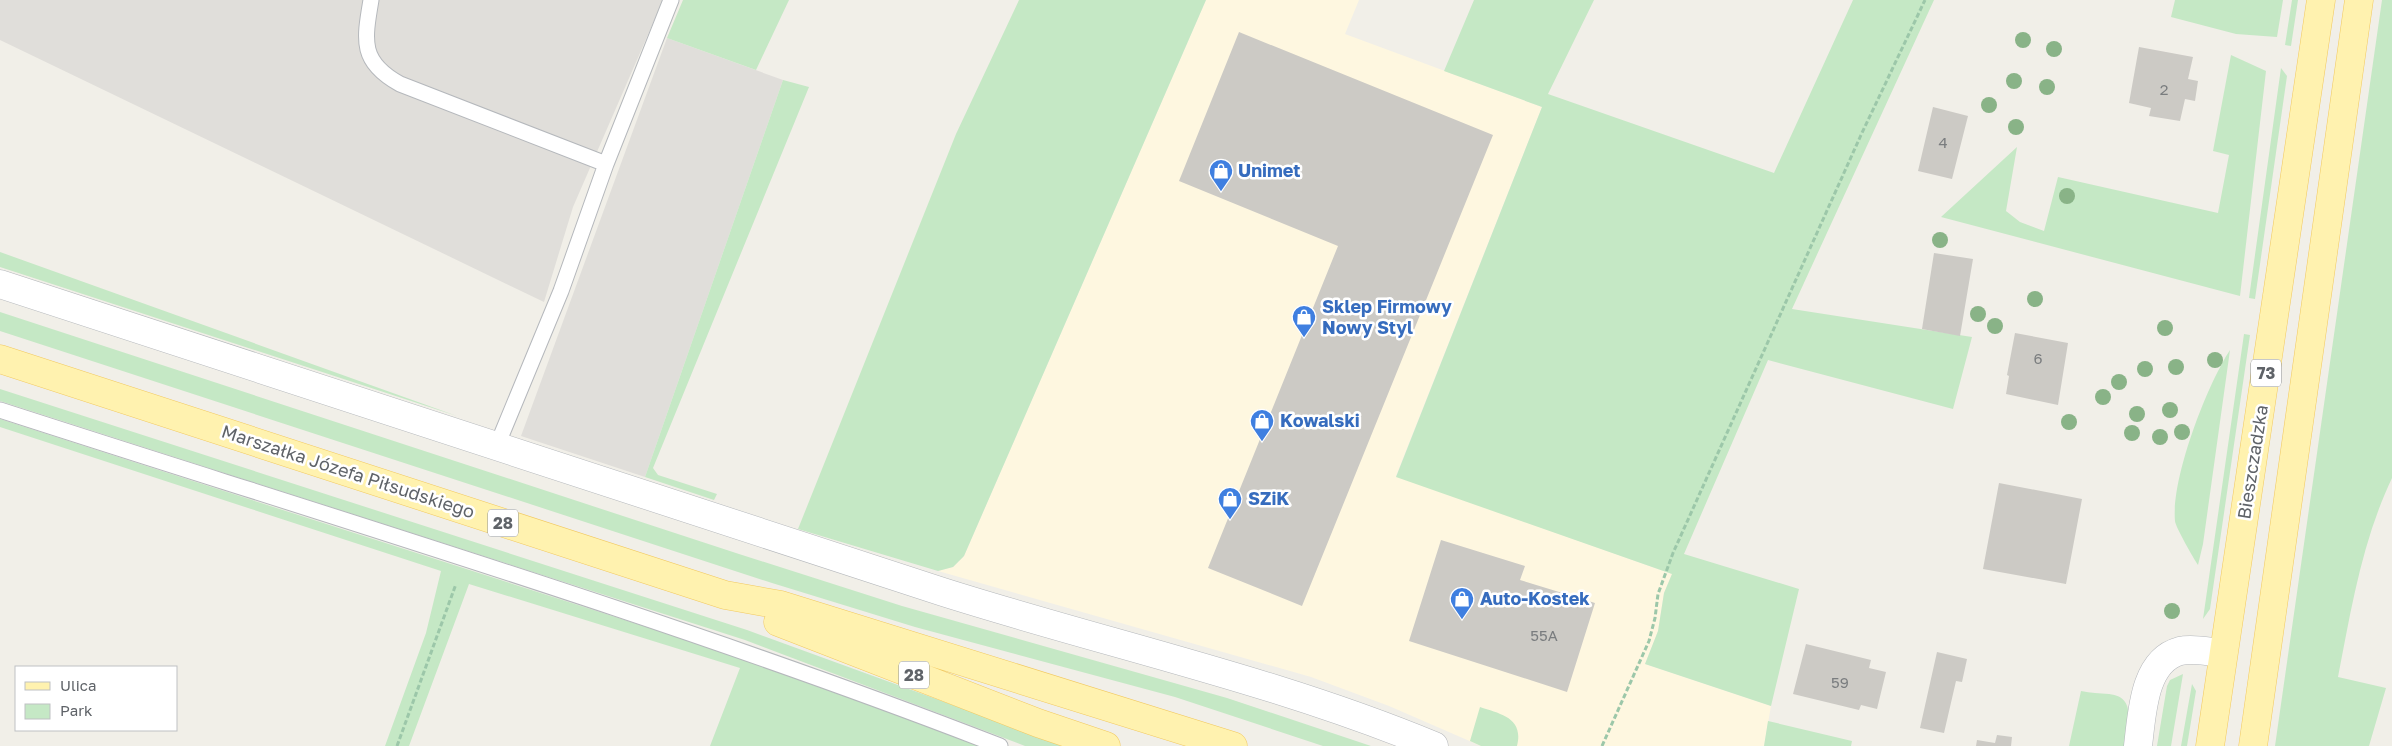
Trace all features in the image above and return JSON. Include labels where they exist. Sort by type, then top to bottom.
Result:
[{"type":"main road","name":"Bieszczadzka","points":[[2210,746],[2322,0]]},
{"type":"main road","name":"73","points":[[2253,746],[2359,0]]},
{"type":"main road","name":"Marszałka Józefa Piłsudskiego","points":[[0,359],[725,595],[781,605],[1233,746]]},
{"type":"main road","name":"Marszałka Józefa Piłsudskiego","points":[[725,595],[778,622],[1038,723],[1106,746]]},
{"type":"street","points":[[0,284],[496,448],[966,599],[1276,688],[1376,722],[1434,746]]},
{"type":"street","points":[[2138,746],[2147,692],[2159,664],[2180,651],[2223,653]]},
{"type":"lane","points":[[371,0],[366,29],[367,48],[373,63],[383,75],[400,84],[606,164]]},
{"type":"lane","points":[[496,448],[561,291],[606,164],[671,0]]},
{"type":"lane","points":[[0,410],[464,559],[896,705],[1000,746]]},
{"type":"path","points":[[1602,746],[1649,641],[1655,618],[1658,594],[1673,553],[1861,135],[1924,0]]},
{"type":"path","points":[[397,746],[464,559]]},
{"type":"shaded area","points":[[0,0],[663,0],[573,207],[544,302],[0,40]]},
{"type":"shaded area","points":[[1206,0],[1359,0],[1345,34],[1542,107],[1396,476],[1672,574],[1664,593],[1658,631],[1645,664],[1771,706],[1764,746],[1481,746],[1389,706],[1311,677],[938,571],[953,567],[964,556]]},
{"type":"shaded area","points":[[667,38],[783,80],[645,477],[521,436]]},
{"type":"green space","points":[[683,0],[789,0],[756,70],[667,38]]},
{"type":"green space","points":[[1019,0],[1206,0],[964,556],[953,567],[938,571],[798,529],[956,134]]},
{"type":"green space","points":[[1474,0],[1594,0],[1548,94],[1774,173],[1853,0],[1934,0],[1792,309],[1972,337],[1953,409],[1768,360],[1684,554],[1799,589],[1771,706],[1645,664],[1658,631],[1664,593],[1672,574],[1396,477],[1542,107],[1444,71]]},
{"type":"green space","points":[[2175,0],[2283,0],[2277,37],[2236,34],[2171,17]]},
{"type":"green space","points":[[2292,0],[2298,0],[2291,46],[2285,45]]},
{"type":"green space","points":[[2382,0],[2392,0],[2392,478],[2365,551],[2338,677],[2386,688],[2369,746],[2275,746]]},
{"type":"green space","points":[[2231,55],[2266,71],[2240,296],[1941,217],[2017,147],[2006,211],[2020,222],[2044,231],[2058,177],[2218,213],[2229,155],[2213,151]]},
{"type":"green space","points":[[2281,68],[2287,76],[2255,299],[2249,298]]},
{"type":"green space","points":[[783,80],[809,87],[653,468],[658,475],[717,494],[714,500],[645,477]]},
{"type":"green space","points":[[0,252],[457,416],[0,267]]},
{"type":"green space","points":[[0,312],[902,606],[1227,698],[1371,746],[1323,746],[1175,697],[915,627],[772,583],[0,331]]},
{"type":"green space","points":[[2244,334],[2250,335],[2210,609],[2203,619]]},
{"type":"green space","points":[[2230,350],[2203,544],[2198,565],[2176,524],[2175,503],[2192,432],[2211,385]]},
{"type":"green space","points":[[0,389],[747,630],[1065,746],[1025,746],[745,640],[0,401]]},
{"type":"green space","points":[[0,419],[743,658],[919,720],[981,746],[710,746],[740,668],[469,584],[409,746],[385,746],[426,633],[441,571],[0,427]]},
{"type":"green space","points":[[2183,674],[2171,746],[2157,746],[2167,686],[2170,680]]},
{"type":"green space","points":[[2192,684],[2196,691],[2187,746],[2181,746]]},
{"type":"green space","points":[[2081,691],[2118,696],[2124,701],[2129,714],[2125,746],[2069,746]]},
{"type":"green space","points":[[1480,707],[1503,715],[1514,723],[1517,729],[1517,746],[1481,746],[1470,741]]},
{"type":"green space","points":[[1768,721],[1852,741],[1851,746],[1764,746]]},
{"type":"building","points":[[1239,32],[1493,135],[1302,606],[1208,568],[1338,246],[1179,181]]},
{"type":"building","points":[[2139,47],[2193,57],[2188,79],[2198,81],[2195,101],[2185,99],[2180,121],[2149,116],[2151,108],[2129,103]]},
{"type":"building","points":[[1933,107],[1968,116],[1952,179],[1918,171]]},
{"type":"building","points":[[1934,253],[1973,259],[1960,336],[1922,329]]},
{"type":"building","points":[[2015,333],[2068,343],[2058,405],[2006,394],[2009,376],[2007,375]]},
{"type":"building","points":[[1999,483],[2082,499],[2066,584],[1983,569]]},
{"type":"building","points":[[1441,540],[1525,566],[1520,580],[1595,603],[1567,692],[1409,641]]},
{"type":"building","points":[[1806,644],[1871,660],[1869,668],[1886,672],[1877,709],[1861,705],[1859,710],[1793,694]]},
{"type":"building","points":[[1937,652],[1967,659],[1962,682],[1956,681],[1944,733],[1920,728]]},
{"type":"building","points":[[1997,735],[2012,737],[2011,746],[1976,746],[1977,740],[1995,743]]},
{"type":"place","name":"Unimet","points":[[1221,192]]},
{"type":"place","name":"Sklep Firmowy Nowy Styl","points":[[1304,338]]},
{"type":"place","name":"Kowalski","points":[[1262,442]]},
{"type":"place","name":"SZiK","points":[[1230,520]]},
{"type":"place","name":"Auto-Kostek","points":[[1462,620]]}]
